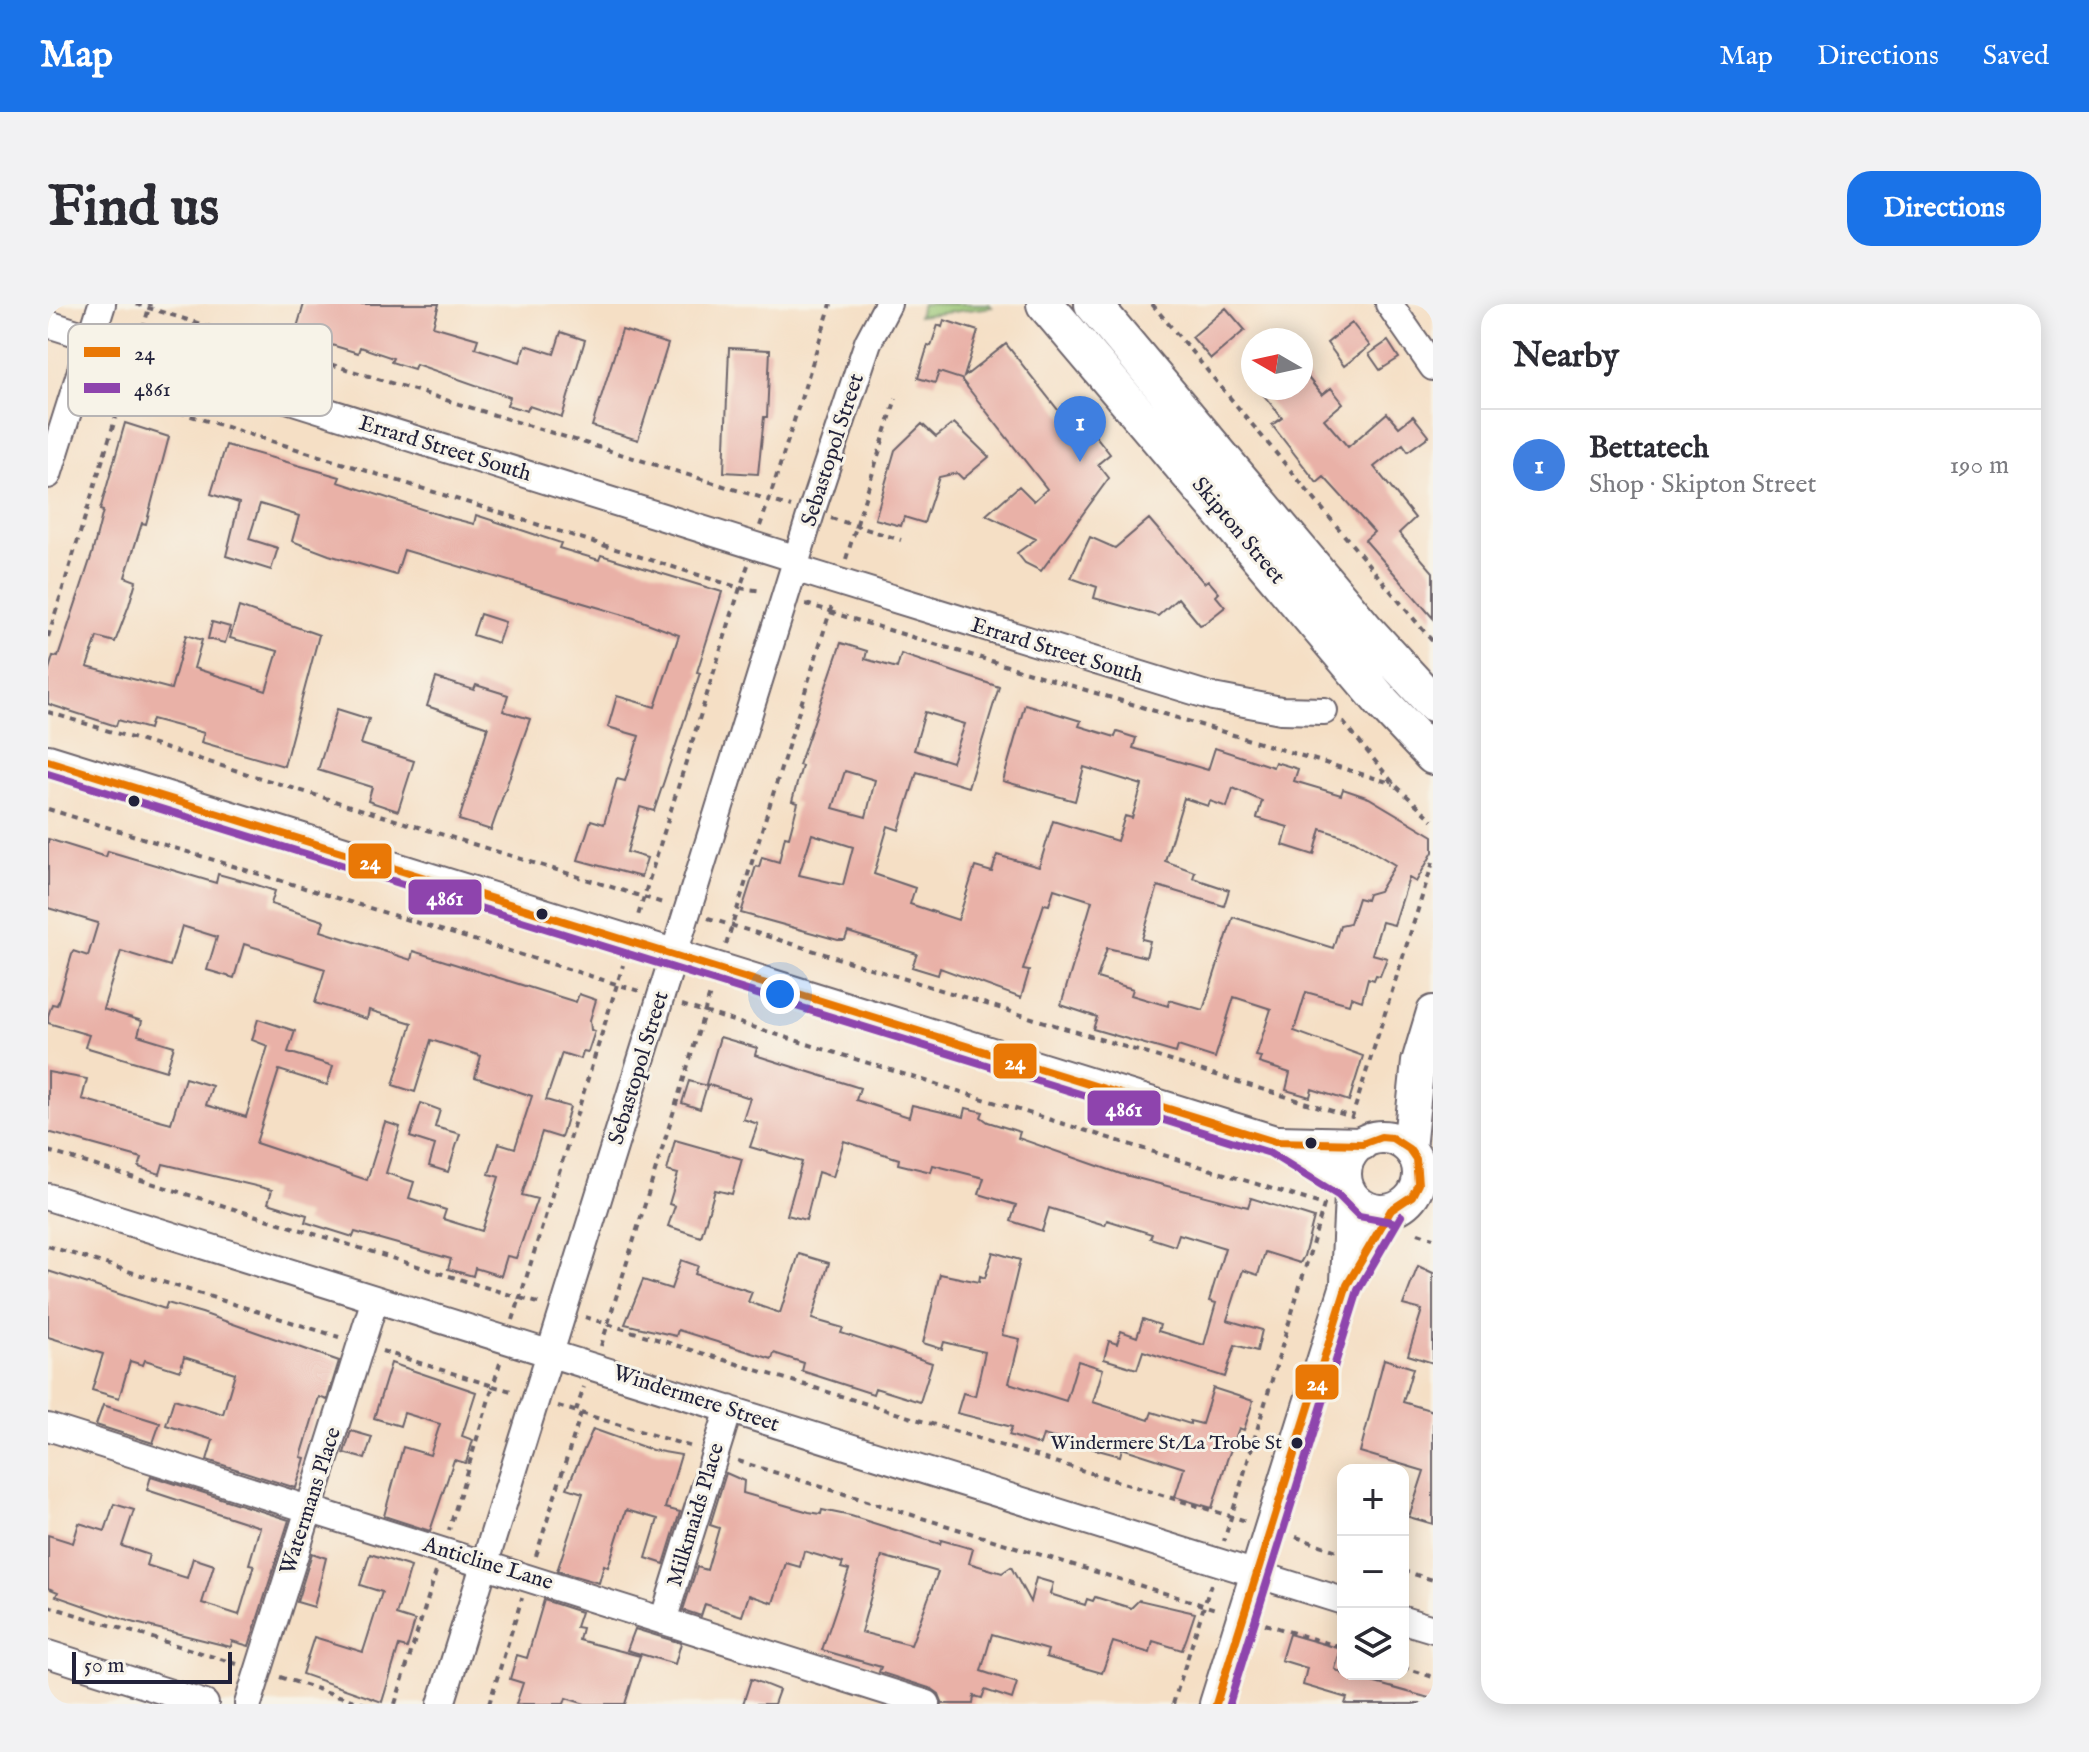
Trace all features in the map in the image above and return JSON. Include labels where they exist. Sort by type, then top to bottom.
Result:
[{"type":"highway","name":"Skipton Street","points":[[1045,304],[1382,702],[1433,756]]},
{"type":"highway","name":"Skipton Street","points":[[1093,304],[1366,630],[1433,703]]},
{"type":"main road","points":[[48,761],[1275,1142],[1349,1190],[1369,1209],[1411,1213]]},
{"type":"main road","points":[[1216,1704],[1347,1285],[1347,1162],[1366,1141],[1418,1062],[1433,1012]]},
{"type":"main road","points":[[1347,1285],[1411,1213],[1418,1184],[1418,1062]]},
{"type":"main road","points":[[1275,1142],[1392,1138],[1419,1160]]},
{"type":"street","points":[[96,324],[102,304]]},
{"type":"street","name":"Sebastopol Street","points":[[441,1704],[868,342],[874,304]]},
{"type":"street","name":"Sebastopol Street","points":[[868,342],[888,304]]},
{"type":"street","points":[[1389,304],[1433,367]]},
{"type":"street","name":"Errard Street South","points":[[48,324],[68,331]]},
{"type":"street","points":[[48,475],[68,411]]},
{"type":"street","name":"Errard Street South","points":[[332,415],[796,564],[839,583],[1213,697],[1281,710],[1331,714]]},
{"type":"street","name":"Windermere Street","points":[[48,1197],[1337,1599]]},
{"type":"street","name":"Watermans Place","points":[[248,1704],[375,1299]]},
{"type":"street","name":"Milkmaids Place","points":[[663,1621],[729,1409]]},
{"type":"street","name":"Anticline Lane","points":[[48,1427],[927,1704]]},
{"type":"street","points":[[1409,1622],[1433,1629]]},
{"type":"street","points":[[48,1654],[205,1704]]},
{"type":"path","points":[[136,304],[207,324]]},
{"type":"path","points":[[332,363],[769,500],[831,304]]},
{"type":"path","points":[[1152,304],[1433,642]]},
{"type":"path","points":[[576,1411],[609,1324],[896,398]]},
{"type":"path","points":[[48,637],[116,416]]},
{"type":"path","points":[[190,416],[740,588],[493,1386]]},
{"type":"path","points":[[855,526],[901,540]]},
{"type":"path","points":[[830,612],[1394,784]]},
{"type":"path","points":[[48,712],[1352,1117],[1433,862]]},
{"type":"path","points":[[1331,714],[1394,784],[1433,820]]},
{"type":"path","points":[[48,809],[1324,1205],[1173,1704]]},
{"type":"path","points":[[48,1151],[1232,1517]]},
{"type":"path","points":[[1411,1213],[1433,1238]]},
{"type":"path","points":[[48,1246],[1337,1646]]},
{"type":"path","points":[[1409,1573],[1433,1580]]},
{"type":"path","points":[[48,1606],[364,1704]]},
{"type":"path","points":[[1409,1669],[1433,1677]]},
{"type":"green space","points":[[922,304],[989,304],[992,307],[918,316]]},
{"type":"building","points":[[304,304],[439,304],[433,326],[478,339],[475,348],[520,362],[526,345],[554,354],[561,332],[585,340],[562,417],[529,406],[527,411],[507,405],[510,397],[416,364],[414,369],[360,347],[358,353],[332,345],[332,324],[298,324]]},
{"type":"building","points":[[1226,308],[1243,328],[1211,359],[1192,337]]},
{"type":"building","points":[[944,320],[978,331],[964,377],[1006,344],[1077,434],[1087,425],[1110,454],[1098,464],[1109,478],[1041,571],[1025,563],[1017,553],[1036,539],[986,515],[1019,486],[1034,501],[1047,489],[961,379],[939,372],[935,383],[918,378],[928,345],[931,346],[938,325],[942,327]]},
{"type":"building","points":[[1352,323],[1370,346],[1344,366],[1327,343]]},
{"type":"building","points":[[622,330],[668,344],[638,440],[592,426]]},
{"type":"building","points":[[1388,341],[1399,358],[1380,370],[1369,354]]},
{"type":"building","points":[[729,348],[770,350],[767,417],[764,417],[758,474],[724,472]]},
{"type":"building","points":[[1313,384],[1322,395],[1331,388],[1343,403],[1324,419],[1348,447],[1387,413],[1399,427],[1413,416],[1429,436],[1408,451],[1403,444],[1374,467],[1415,518],[1399,533],[1433,572],[1433,618],[1365,540],[1374,532],[1324,477],[1317,483],[1272,425],[1282,418],[1268,400],[1313,400]]},
{"type":"building","points":[[125,423],[169,437],[146,524],[142,523],[125,577],[136,581],[129,605],[115,642],[97,637],[87,667],[171,689],[186,635],[202,640],[194,668],[266,691],[278,651],[230,638],[239,607],[319,635],[284,766],[201,742],[204,733],[152,719],[149,729],[118,720],[116,726],[48,704],[48,673],[53,656],[58,657],[92,554],[103,511],[100,510]]},
{"type":"building","points":[[954,423],[989,457],[963,479],[957,473],[939,477],[924,523],[904,517],[901,526],[875,519],[895,450],[922,424],[936,437]]},
{"type":"building","points":[[226,445],[340,477],[338,482],[443,516],[474,524],[476,515],[561,543],[559,548],[599,560],[601,555],[722,592],[697,672],[700,673],[654,811],[640,807],[627,852],[647,858],[641,877],[578,860],[591,820],[604,824],[617,779],[625,781],[639,736],[608,727],[617,696],[655,707],[679,635],[634,618],[404,550],[396,575],[329,555],[292,541],[299,516],[260,504],[249,539],[278,548],[271,570],[226,556],[239,503],[211,494]]},
{"type":"building","points":[[1149,519],[1204,583],[1208,580],[1219,593],[1216,596],[1225,607],[1205,623],[1200,625],[1178,598],[1158,616],[1094,598],[1097,587],[1071,578],[1090,537],[1115,548]]},
{"type":"building","points":[[480,614],[505,622],[498,643],[473,635]]},
{"type":"building","points":[[212,622],[230,627],[225,643],[208,639]]},
{"type":"building","points":[[841,643],[867,651],[865,659],[897,668],[901,654],[999,687],[968,787],[917,772],[899,830],[888,826],[874,874],[915,888],[910,904],[958,920],[975,867],[992,872],[997,855],[1039,867],[1053,821],[1117,841],[1125,816],[1132,818],[1142,785],[1084,767],[1075,801],[1003,781],[1025,704],[1081,721],[1079,726],[1115,737],[1117,732],[1136,738],[1133,748],[1208,770],[1215,748],[1273,767],[1275,762],[1298,769],[1294,781],[1341,795],[1343,789],[1369,798],[1433,836],[1433,852],[1416,882],[1409,878],[1394,925],[1382,922],[1372,954],[1387,958],[1380,976],[1376,975],[1374,980],[1368,978],[1362,1001],[1351,997],[1349,1004],[1306,992],[1294,1031],[1363,1056],[1349,1101],[1312,1089],[1310,1097],[1286,1090],[1290,1073],[1259,1063],[1261,1057],[1256,1056],[1271,1009],[1234,997],[1215,1058],[1178,1046],[1176,1053],[1093,1029],[1097,1017],[1061,1005],[1092,901],[1054,889],[1049,905],[1044,904],[1023,970],[1029,971],[1021,998],[940,968],[938,975],[912,967],[917,954],[848,932],[845,940],[838,940],[741,913],[756,866],[759,867],[762,857],[779,862],[785,836],[789,837],[798,803],[792,801],[802,766],[799,765]],"holes":[[[925,712],[965,724],[952,762],[914,750]],[[845,771],[875,780],[866,817],[833,808]],[[1233,788],[1262,801],[1257,818],[1288,827],[1283,845],[1314,855],[1321,829],[1354,840],[1395,865],[1379,891],[1368,894],[1366,900],[1358,898],[1350,923],[1340,925],[1333,948],[1233,917],[1203,1010],[1169,1000],[1168,1006],[1131,995],[1133,989],[1097,978],[1107,948],[1146,957],[1150,941],[1142,939],[1158,886],[1224,906],[1229,890],[1193,878],[1195,872],[1165,861],[1184,798],[1208,806],[1210,801],[1227,807]],[[812,834],[853,847],[843,885],[799,875]]]},
{"type":"building","points":[[436,678],[474,690],[476,685],[508,695],[503,711],[530,719],[491,830],[459,820],[488,727],[427,706]]},
{"type":"building","points":[[337,709],[369,719],[361,744],[414,761],[398,811],[368,801],[372,787],[318,770]]},
{"type":"building","points":[[48,839],[106,857],[108,851],[216,883],[218,874],[254,884],[275,891],[271,904],[324,921],[321,931],[411,960],[413,951],[576,1002],[579,994],[596,1000],[590,1020],[591,1030],[595,1031],[588,1052],[583,1051],[581,1059],[562,1053],[546,1100],[570,1107],[561,1138],[542,1132],[522,1195],[537,1199],[516,1258],[507,1256],[501,1276],[475,1268],[473,1276],[448,1269],[451,1259],[355,1232],[353,1237],[305,1222],[307,1215],[268,1203],[272,1190],[163,1164],[160,1174],[139,1167],[142,1158],[48,1132],[48,1072],[87,1079],[82,1099],[171,1123],[185,1078],[212,1086],[206,1105],[246,1117],[268,1046],[252,1040],[258,1019],[295,1031],[288,1052],[333,1066],[327,1085],[279,1070],[256,1143],[367,1180],[385,1122],[400,1127],[386,1173],[414,1182],[409,1198],[446,1210],[443,1219],[482,1231],[499,1177],[489,1174],[499,1143],[515,1148],[532,1096],[475,1077],[481,1056],[431,1040],[415,1092],[393,1085],[412,1023],[369,1010],[367,1019],[315,1003],[325,969],[244,944],[234,978],[207,970],[217,937],[182,926],[170,966],[121,951],[103,1009],[142,1021],[138,1035],[174,1046],[166,1071],[85,1047],[89,1035],[48,1023],[48,1016],[52,1004],[57,1005],[73,951],[88,956],[98,923],[48,908]]},
{"type":"building","points":[[720,1037],[757,1048],[755,1055],[860,1088],[856,1100],[909,1117],[912,1105],[964,1117],[966,1108],[983,1112],[981,1117],[988,1122],[1020,1132],[1018,1138],[1121,1174],[1248,1207],[1251,1198],[1314,1218],[1304,1256],[1300,1263],[1265,1252],[1258,1275],[1243,1270],[1227,1320],[1262,1330],[1257,1351],[1235,1345],[1225,1377],[1143,1351],[1137,1369],[1104,1359],[1109,1341],[1117,1344],[1121,1331],[1137,1337],[1143,1319],[1160,1325],[1158,1331],[1204,1345],[1216,1303],[1209,1301],[1225,1248],[1179,1234],[1175,1246],[1150,1238],[1152,1234],[1107,1220],[1105,1225],[1049,1208],[1042,1231],[1011,1221],[1016,1205],[979,1194],[984,1178],[933,1165],[931,1172],[898,1164],[899,1159],[844,1141],[833,1177],[818,1172],[806,1220],[787,1215],[802,1162],[750,1147],[758,1124],[743,1119],[750,1098],[706,1084]]},
{"type":"building","points":[[689,1081],[707,1086],[700,1109],[682,1103]]},
{"type":"building","points":[[421,1103],[440,1110],[435,1127],[460,1134],[448,1172],[429,1166],[435,1145],[410,1137]]},
{"type":"building","points":[[675,1140],[742,1159],[732,1194],[715,1190],[701,1237],[668,1226],[675,1206],[669,1204],[678,1174],[667,1171]]},
{"type":"building","points":[[993,1252],[1020,1260],[1002,1335],[1020,1339],[1009,1383],[1066,1401],[1078,1361],[1103,1369],[1093,1402],[1149,1420],[1152,1412],[1190,1424],[1190,1421],[1202,1424],[1213,1388],[1253,1401],[1244,1430],[1239,1428],[1212,1508],[1175,1497],[1184,1468],[1122,1448],[1120,1456],[1043,1435],[1040,1445],[1009,1435],[1012,1427],[957,1413],[963,1393],[975,1396],[985,1352],[944,1342],[942,1349],[923,1343],[940,1274],[979,1282],[980,1276],[985,1278]]},
{"type":"building","points":[[799,1254],[829,1263],[812,1319],[843,1328],[841,1333],[932,1363],[920,1402],[875,1388],[873,1394],[802,1371],[804,1363],[774,1353],[772,1359],[678,1330],[676,1336],[625,1324],[643,1280],[671,1289],[681,1260],[698,1266],[695,1274],[752,1292],[748,1302],[780,1313]]},
{"type":"building","points":[[1418,1266],[1433,1273],[1433,1363],[1408,1355],[1422,1310],[1403,1305]]},
{"type":"building","points":[[48,1271],[165,1309],[167,1303],[202,1313],[339,1361],[327,1400],[319,1397],[301,1457],[305,1458],[296,1488],[207,1460],[213,1440],[166,1425],[174,1399],[223,1414],[235,1373],[184,1357],[180,1371],[145,1360],[143,1365],[130,1361],[119,1398],[92,1390],[103,1354],[48,1337]]},
{"type":"building","points":[[1384,1359],[1413,1368],[1403,1402],[1433,1411],[1433,1524],[1409,1517],[1424,1471],[1409,1464],[1360,1452]]},
{"type":"building","points":[[391,1363],[476,1392],[462,1436],[473,1440],[466,1463],[454,1460],[430,1531],[384,1516],[403,1447],[430,1455],[440,1424],[404,1413],[400,1426],[374,1418]]},
{"type":"building","points":[[103,1405],[160,1423],[153,1443],[96,1425]]},
{"type":"building","points":[[593,1429],[652,1450],[681,1455],[665,1508],[680,1512],[664,1564],[646,1558],[658,1519],[626,1510],[608,1567],[604,1565],[599,1583],[557,1571],[583,1493],[567,1488]]},
{"type":"building","points":[[351,1431],[372,1437],[365,1459],[344,1453]]},
{"type":"building","points":[[726,1473],[744,1481],[743,1493],[809,1512],[821,1514],[822,1510],[851,1516],[940,1544],[941,1540],[973,1549],[969,1563],[1002,1573],[1011,1567],[1030,1602],[1036,1578],[1053,1583],[1050,1594],[1085,1605],[1087,1599],[1093,1601],[1095,1597],[1131,1608],[1139,1600],[1195,1613],[1182,1650],[1153,1641],[1150,1653],[1113,1642],[1102,1673],[1046,1657],[1048,1650],[992,1634],[981,1671],[1017,1683],[1012,1699],[985,1690],[982,1698],[974,1696],[973,1704],[943,1704],[939,1694],[932,1689],[879,1672],[881,1667],[822,1650],[849,1570],[841,1568],[843,1563],[804,1551],[800,1567],[786,1563],[773,1603],[749,1595],[742,1616],[705,1604],[701,1616],[683,1610],[697,1567],[707,1570],[719,1528],[710,1525]],"holes":[[[882,1556],[938,1572],[911,1645],[861,1632]]]},
{"type":"building","points":[[151,1476],[289,1520],[249,1646],[232,1641],[231,1647],[128,1621],[56,1596],[58,1592],[48,1588],[48,1535],[73,1543],[79,1523],[105,1531],[114,1504],[134,1510],[122,1546],[149,1555],[146,1565],[187,1578],[193,1558],[214,1565],[202,1603],[239,1615],[254,1565],[249,1564],[260,1527],[147,1490]]},
{"type":"building","points":[[312,1553],[326,1558],[314,1607],[297,1602]]},
{"type":"building","points":[[370,1554],[411,1567],[396,1615],[415,1621],[407,1648],[399,1646],[382,1702],[302,1674],[314,1637],[363,1652],[382,1592],[360,1585]]},
{"type":"building","points":[[544,1600],[581,1612],[576,1627],[582,1628],[579,1640],[640,1656],[625,1704],[585,1704],[566,1698],[564,1704],[516,1704],[523,1683],[510,1679],[517,1655],[527,1658]]},
{"type":"building","points":[[635,1629],[681,1643],[675,1664],[627,1650]]},
{"type":"building","points":[[1289,1634],[1337,1648],[1337,1680],[1365,1680],[1433,1699],[1433,1704],[1345,1704],[1347,1698],[1303,1685],[1307,1668],[1281,1660]]},
{"type":"building","points":[[751,1679],[779,1690],[774,1704],[743,1704]]},
{"type":"transit line","name":"24","points":[[48,761],[1275,1142],[1362,1144],[1381,1137],[1392,1138],[1409,1149],[1416,1159],[1418,1184],[1412,1196],[1391,1210],[1347,1285],[1216,1704]]},
{"type":"transit line","name":"4861","points":[[48,774],[1270,1153],[1338,1195],[1359,1216],[1392,1222]]},
{"type":"transit line","name":"4861","points":[[1229,1704],[1358,1290],[1401,1216]]},
{"type":"place","name":"Bettatech","points":[[1080,462]]},
{"type":"place","name":"Windermere St/La Trobe St","points":[[1297,1443]]}]
